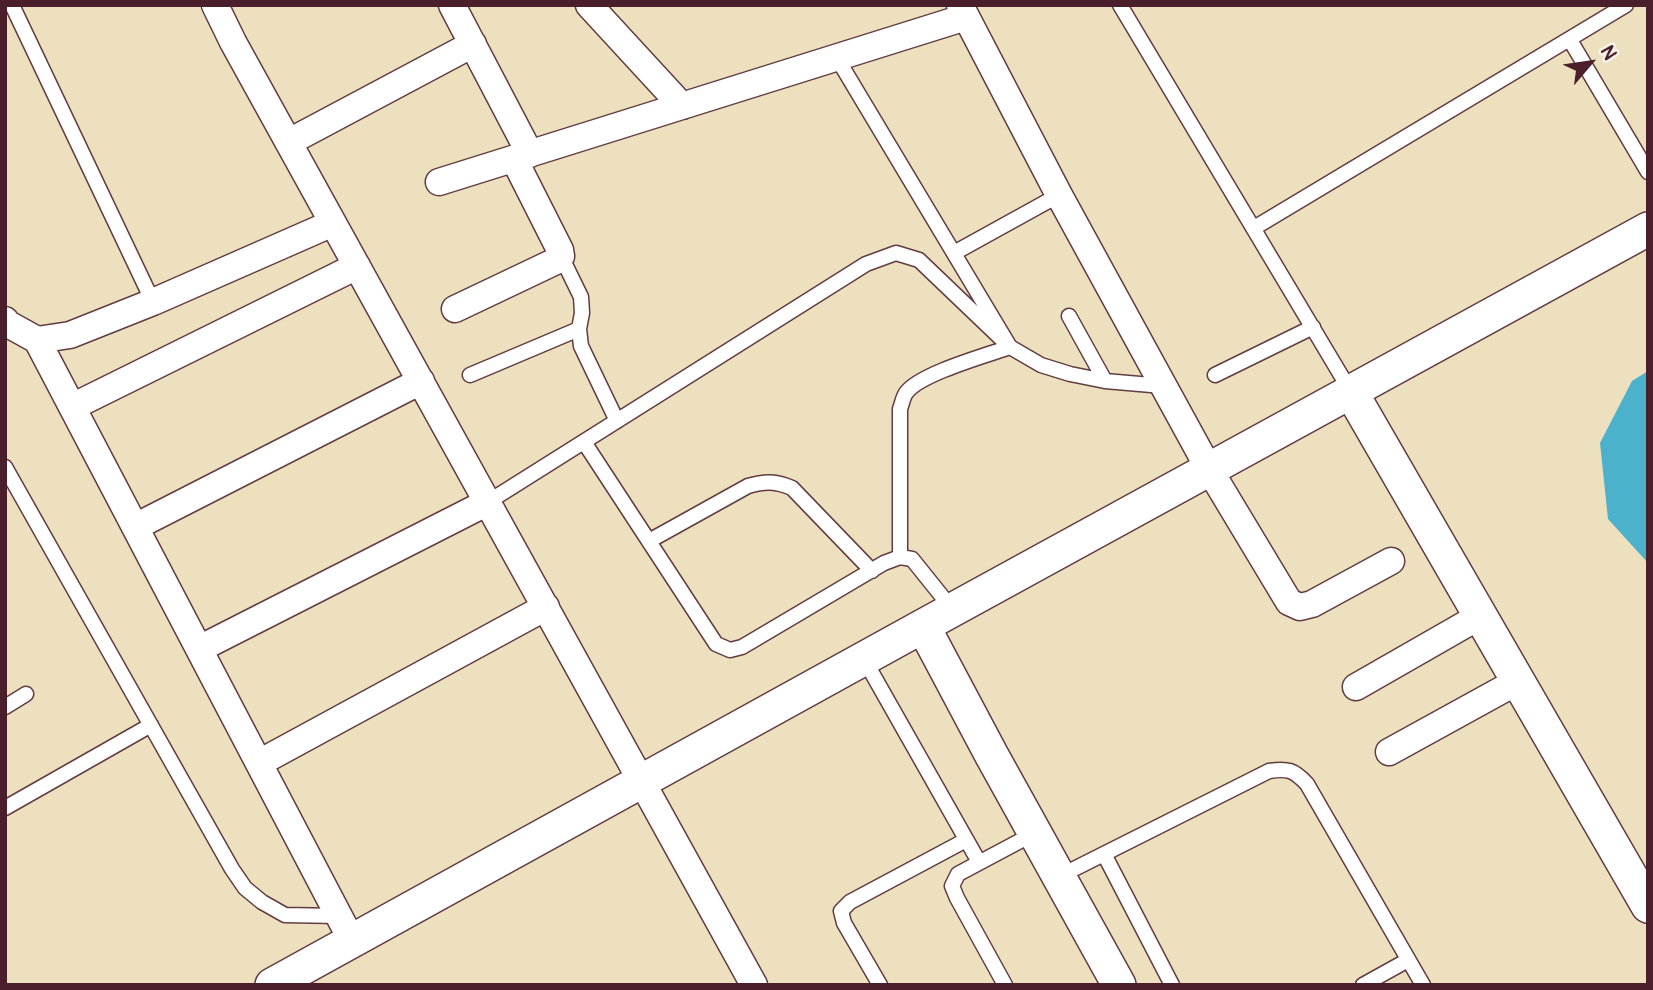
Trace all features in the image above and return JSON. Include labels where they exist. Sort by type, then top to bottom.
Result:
[{"type":"street","points":[[215,5],[754,985]]},
{"type":"street","points":[[452,5],[473,44],[522,156],[561,256],[556,261],[455,309]]},
{"type":"street","points":[[589,5],[682,106]]},
{"type":"street","points":[[439,182],[837,58],[963,11],[1163,386],[1289,602],[1300,607],[1312,604],[1391,561]]},
{"type":"street","points":[[289,142],[473,44]]},
{"type":"street","points":[[37,340],[70,335],[153,302],[333,223]]},
{"type":"street","points":[[272,985],[345,928],[642,781],[1648,229]]},
{"type":"street","points":[[72,407],[357,266]]},
{"type":"street","points":[[5,320],[37,340],[345,928]]},
{"type":"street","points":[[135,527],[421,382]]},
{"type":"street","points":[[1351,392],[1648,905]]},
{"type":"street","points":[[199,649],[488,502]]},
{"type":"street","points":[[259,763],[546,607]]},
{"type":"street","points":[[1356,687],[1480,616]]},
{"type":"street","points":[[923,626],[1060,876],[1113,982]]},
{"type":"street","points":[[1389,752],[1518,681]]},
{"type":"lane","points":[[12,5],[153,302]]},
{"type":"lane","points":[[1120,5],[1351,392]]},
{"type":"lane","points":[[1254,228],[1626,5]]},
{"type":"lane","points":[[1570,40],[1648,172]]},
{"type":"lane","points":[[837,58],[1010,347]]},
{"type":"lane","points":[[954,253],[1059,195]]},
{"type":"lane","points":[[488,502],[866,264],[896,253],[919,260],[1010,347],[1041,365],[1105,381],[1163,386]]},
{"type":"lane","points":[[561,256],[581,297],[581,345],[617,421]]},
{"type":"lane","points":[[1069,316],[1105,381]]},
{"type":"lane","points":[[1215,376],[1313,327]]},
{"type":"lane","points":[[470,375],[579,329]]},
{"type":"lane","points":[[900,557],[900,409],[906,393],[921,380],[1010,347]]},
{"type":"lane","points":[[584,442],[716,644],[730,650],[742,647],[884,563],[900,557],[912,559],[953,610]]},
{"type":"lane","points":[[5,467],[245,888],[261,902],[285,915],[345,928]]},
{"type":"lane","points":[[649,541],[748,486],[763,481],[777,482],[792,488],[872,571]]},
{"type":"lane","points":[[864,659],[979,862]]},
{"type":"lane","points":[[5,707],[26,694]]},
{"type":"lane","points":[[5,808],[151,725]]},
{"type":"lane","points":[[1060,876],[1269,771],[1283,769],[1297,773],[1307,784],[1423,985]]},
{"type":"lane","points":[[1006,985],[952,886],[958,874],[1035,833]]},
{"type":"lane","points":[[880,985],[844,923],[841,911],[850,902],[966,840]]},
{"type":"lane","points":[[1104,854],[1172,985]]},
{"type":"lane","points":[[1363,985],[1408,960]]},
{"type":"water","points":[[1648,371],[1648,563],[1608,519],[1600,443],[1632,381]]}]
